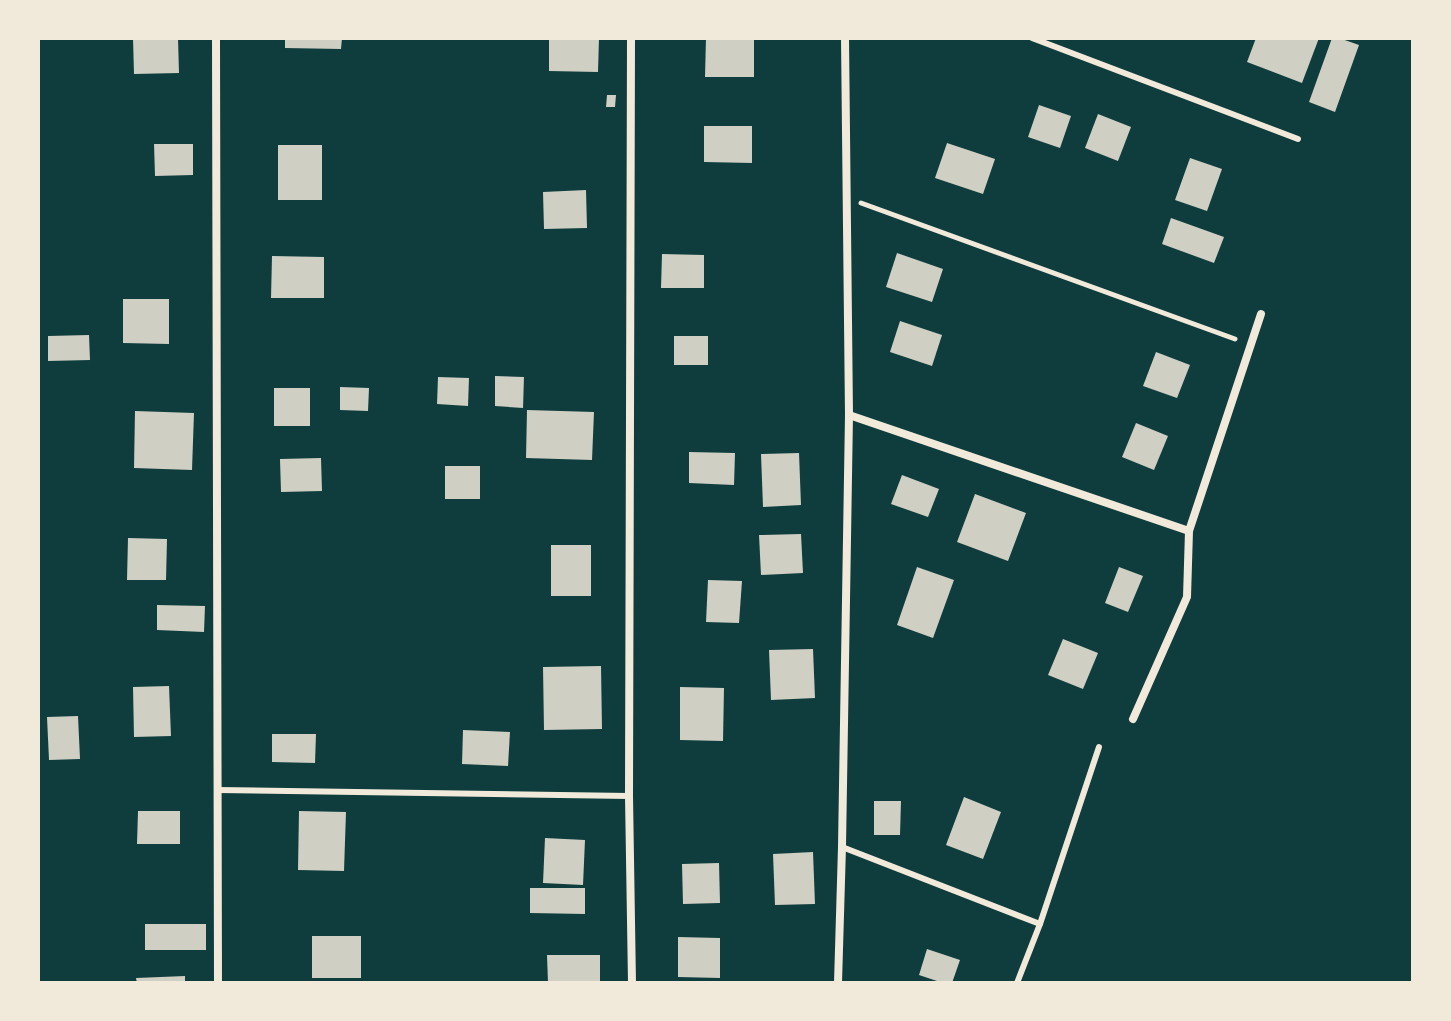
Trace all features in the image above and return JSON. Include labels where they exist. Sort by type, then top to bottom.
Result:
[{"type":"street","points":[[216,38],[218,983]]},
{"type":"street","points":[[631,38],[629,796],[632,983]]},
{"type":"street","points":[[838,983],[849,415],[845,38]]},
{"type":"street","points":[[1133,719],[1187,597],[1189,531],[1261,314]]},
{"type":"street","points":[[849,415],[1189,531]]},
{"type":"lane","points":[[1032,38],[1298,139]]},
{"type":"lane","points":[[1017,983],[1099,747]]},
{"type":"lane","points":[[216,790],[629,796]]},
{"type":"lane","points":[[842,847],[1040,924]]},
{"type":"path","points":[[847,198],[1251,345]]},
{"type":"building","points":[[133,38],[178,38],[179,73],[134,74]]},
{"type":"building","points":[[285,38],[342,38],[341,49],[285,48]]},
{"type":"building","points":[[549,38],[599,38],[598,72],[549,71]]},
{"type":"building","points":[[706,38],[754,38],[754,77],[705,77]]},
{"type":"building","points":[[1256,38],[1319,38],[1302,83],[1247,62]]},
{"type":"building","points":[[1332,38],[1359,45],[1335,112],[1309,102]]},
{"type":"building","points":[[607,95],[616,95],[615,107],[606,107]]},
{"type":"building","points":[[1039,105],[1071,116],[1060,148],[1028,137]]},
{"type":"building","points":[[1098,114],[1131,127],[1118,161],[1085,148]]},
{"type":"building","points":[[704,126],[752,126],[752,163],[704,162]]},
{"type":"building","points":[[947,143],[995,159],[983,194],[935,178]]},
{"type":"building","points":[[154,144],[193,144],[193,175],[155,176]]},
{"type":"building","points":[[278,145],[322,145],[322,200],[278,200]]},
{"type":"building","points":[[1190,158],[1222,169],[1207,211],[1175,200]]},
{"type":"building","points":[[586,190],[587,228],[544,229],[543,192]]},
{"type":"building","points":[[1171,218],[1224,237],[1214,263],[1162,244]]},
{"type":"building","points":[[897,253],[943,269],[932,302],[886,287]]},
{"type":"building","points":[[662,254],[704,255],[704,288],[661,288]]},
{"type":"building","points":[[272,256],[324,257],[324,298],[271,298]]},
{"type":"building","points":[[123,299],[169,299],[169,344],[123,343]]},
{"type":"building","points":[[900,321],[942,335],[932,366],[890,352]]},
{"type":"building","points":[[89,335],[90,360],[48,361],[48,336]]},
{"type":"building","points":[[674,336],[708,336],[708,365],[674,365]]},
{"type":"building","points":[[1156,352],[1190,365],[1177,398],[1143,386]]},
{"type":"building","points":[[495,376],[524,377],[523,408],[495,406]]},
{"type":"building","points":[[438,377],[469,378],[468,406],[437,404]]},
{"type":"building","points":[[340,387],[369,388],[368,411],[340,410]]},
{"type":"building","points":[[274,388],[310,388],[310,426],[274,426]]},
{"type":"building","points":[[527,410],[594,412],[592,460],[526,458]]},
{"type":"building","points":[[135,411],[194,413],[192,470],[134,468]]},
{"type":"building","points":[[1136,423],[1168,436],[1154,470],[1122,457]]},
{"type":"building","points":[[689,452],[735,453],[734,485],[689,483]]},
{"type":"building","points":[[799,453],[801,505],[763,507],[761,454]]},
{"type":"building","points":[[321,458],[322,491],[281,492],[280,459]]},
{"type":"building","points":[[445,466],[480,466],[480,499],[445,499]]},
{"type":"building","points":[[902,475],[939,489],[928,517],[891,504]]},
{"type":"building","points":[[975,494],[1026,513],[1008,561],[957,542]]},
{"type":"building","points":[[801,534],[803,573],[761,575],[759,535]]},
{"type":"building","points":[[128,538],[167,539],[166,580],[127,580]]},
{"type":"building","points":[[551,545],[591,545],[591,596],[551,596]]},
{"type":"building","points":[[917,567],[954,580],[933,638],[897,625]]},
{"type":"building","points":[[1119,567],[1143,576],[1128,612],[1105,603]]},
{"type":"building","points":[[708,580],[742,581],[739,623],[706,622]]},
{"type":"building","points":[[157,605],[205,606],[204,632],[157,630]]},
{"type":"building","points":[[1063,639],[1098,653],[1083,689],[1048,675]]},
{"type":"building","points":[[813,649],[815,698],[771,700],[769,650]]},
{"type":"building","points":[[601,666],[602,729],[544,730],[543,667]]},
{"type":"building","points":[[169,686],[171,736],[134,737],[133,687]]},
{"type":"building","points":[[680,687],[724,688],[723,741],[680,740]]},
{"type":"building","points":[[78,716],[80,759],[49,760],[47,717]]},
{"type":"building","points":[[463,730],[510,732],[508,766],[462,764]]},
{"type":"building","points":[[272,734],[316,734],[315,763],[272,762]]},
{"type":"building","points":[[964,797],[1001,812],[983,859],[946,845]]},
{"type":"building","points":[[874,801],[901,801],[900,835],[874,835]]},
{"type":"building","points":[[138,811],[180,811],[180,844],[137,844]]},
{"type":"building","points":[[299,811],[346,812],[344,871],[298,870]]},
{"type":"building","points":[[545,838],[585,840],[583,885],[543,883]]},
{"type":"building","points":[[813,852],[815,904],[775,905],[773,854]]},
{"type":"building","points":[[719,863],[720,903],[683,904],[682,864]]},
{"type":"building","points":[[530,888],[585,888],[585,914],[530,913]]},
{"type":"building","points":[[145,924],[206,924],[206,950],[145,950]]},
{"type":"building","points":[[312,936],[361,936],[361,978],[312,978]]},
{"type":"building","points":[[678,937],[720,938],[720,978],[678,977]]},
{"type":"building","points":[[927,949],[960,960],[952,983],[919,975]]},
{"type":"building","points":[[547,955],[600,955],[600,983],[548,983]]},
{"type":"building","points":[[185,976],[185,983],[137,983],[136,978]]}]
